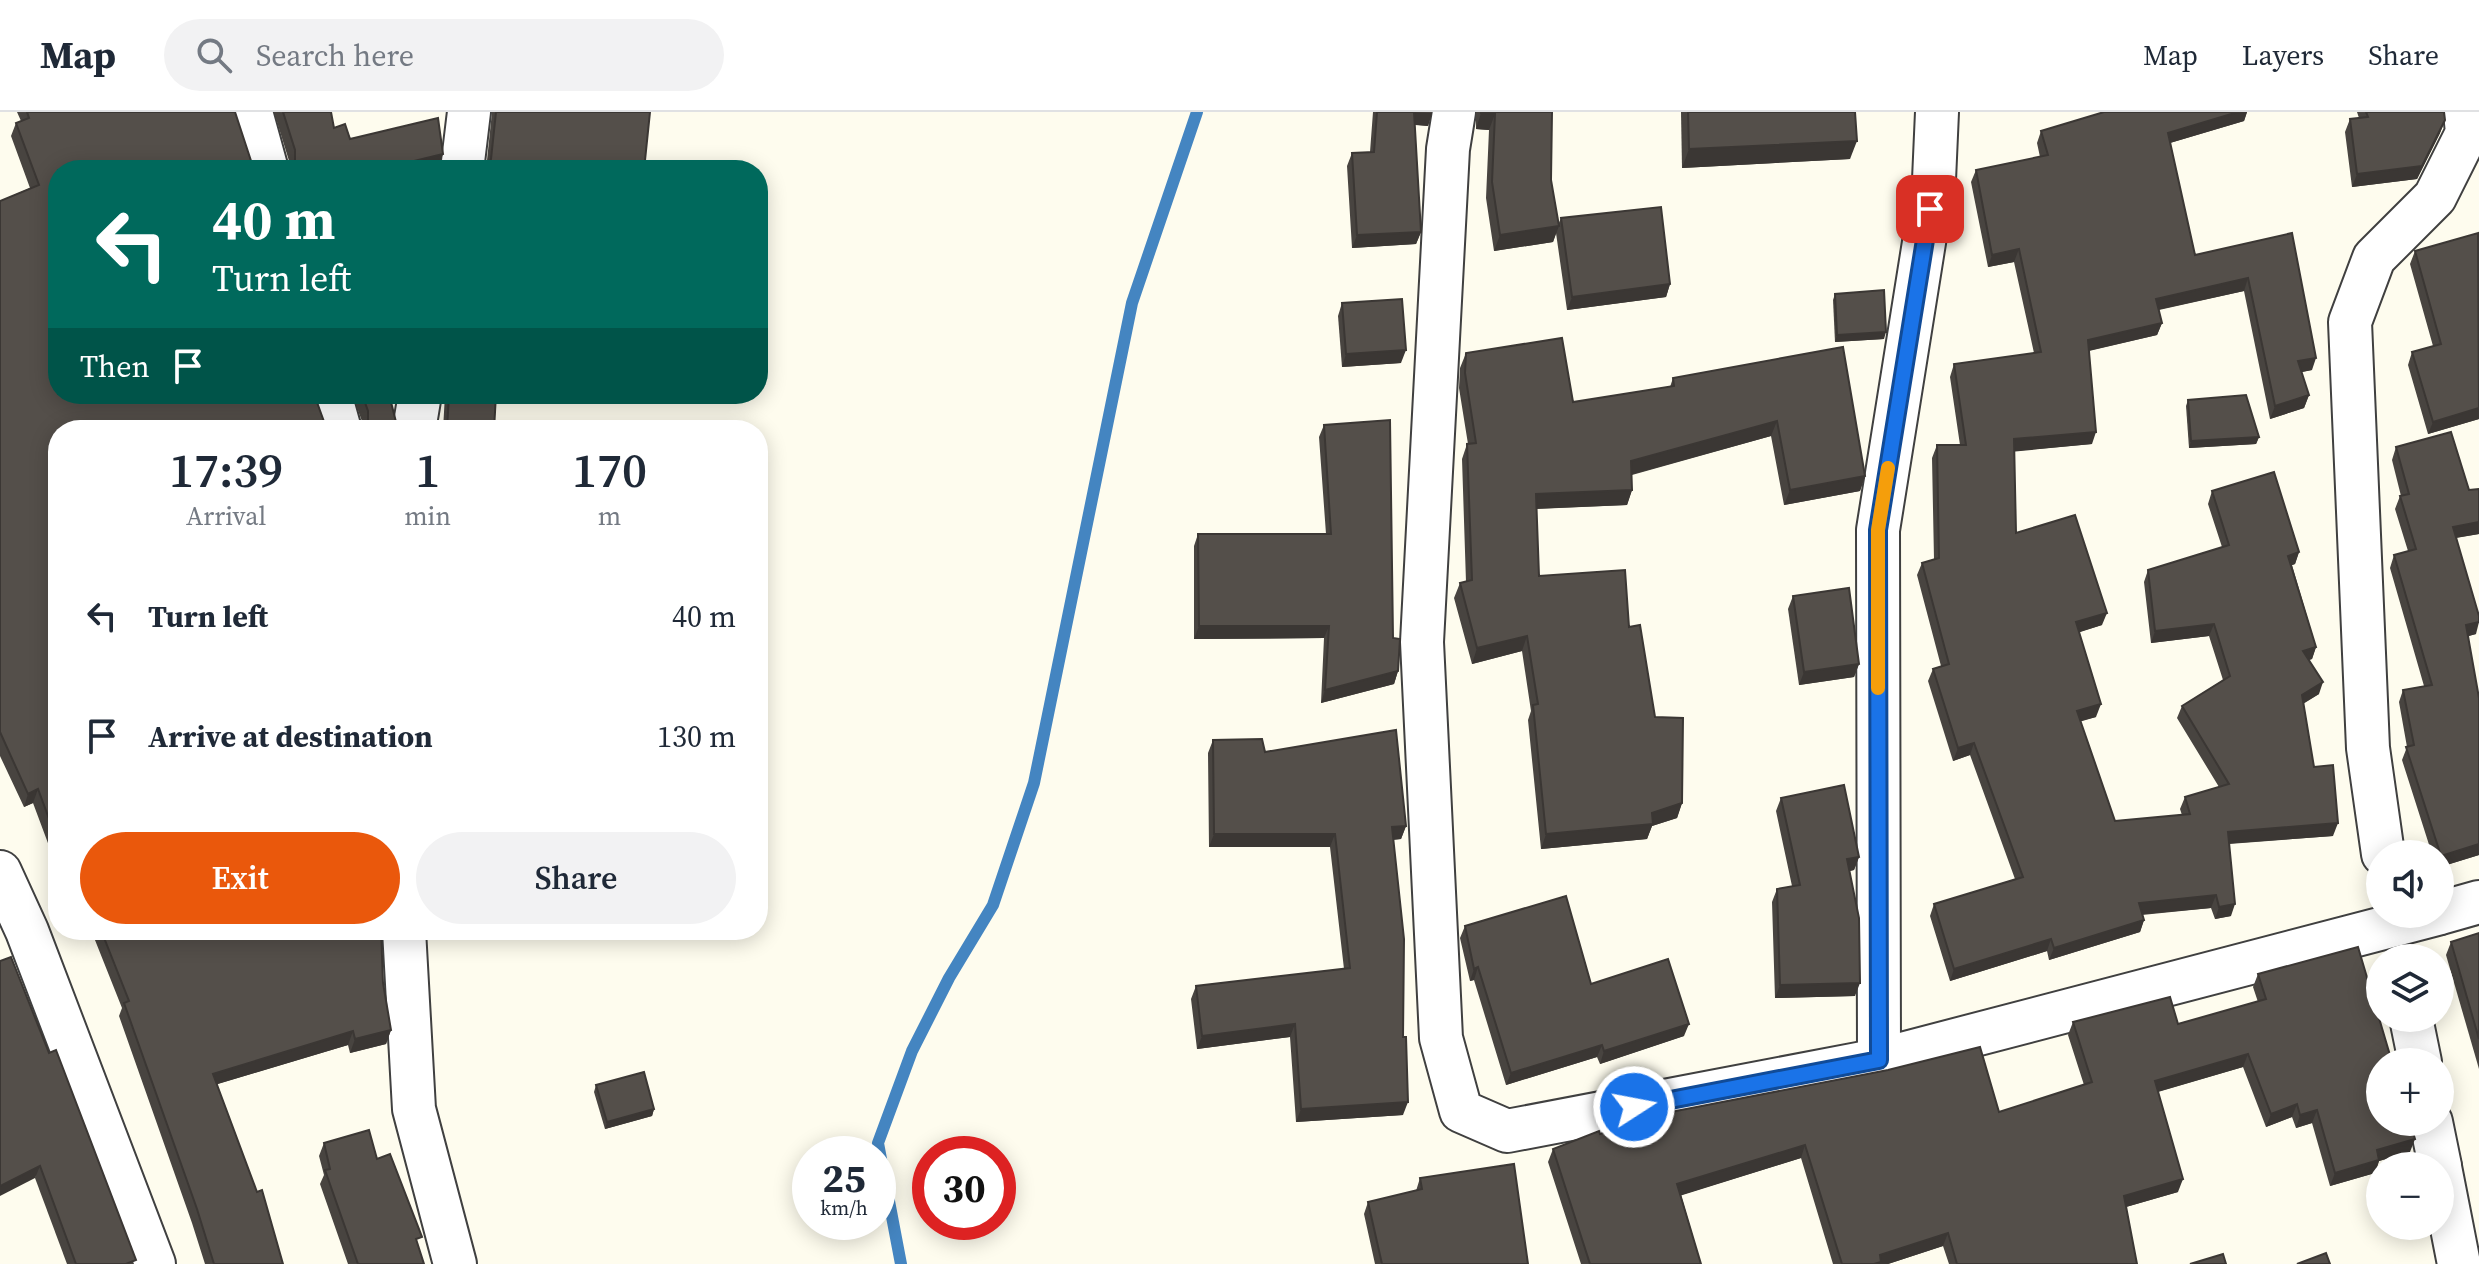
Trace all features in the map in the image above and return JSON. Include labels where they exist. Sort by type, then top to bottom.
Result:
[{"type":"street","points":[[251,112],[264,160]]},
{"type":"street","points":[[463,160],[469,112]]},
{"type":"street","points":[[1454,112],[1448,149],[1422,642],[1441,1038],[1461,1111],[1507,1131],[1879,1060],[2395,933]]},
{"type":"street","points":[[1879,1060],[1878,530],[1934,180],[1937,112]]},
{"type":"street","points":[[2381,840],[2368,748],[2350,322],[2374,258],[2435,197],[2467,133],[2465,112]]},
{"type":"street","points":[[0,872],[13,938],[142,1226],[154,1264]]},
{"type":"street","points":[[2454,910],[2479,902]]},
{"type":"street","points":[[405,940],[414,1109],[455,1264]]},
{"type":"street","points":[[2454,1238],[2459,1264]]},
{"type":"building","points":[[27,112],[235,112],[251,160],[48,160],[48,404],[318,404],[323,420],[48,420],[48,816],[38,789],[28,794],[0,732],[0,201],[39,185],[16,123],[29,118]]},
{"type":"building","points":[[283,112],[331,112],[334,128],[345,124],[350,139],[438,118],[443,154],[418,160],[295,160],[295,150]]},
{"type":"building","points":[[496,112],[650,112],[645,160],[491,159]]},
{"type":"building","points":[[1377,112],[1414,112],[1421,232],[1357,235],[1352,153],[1374,152]]},
{"type":"building","points":[[1481,112],[1552,112],[1551,180],[1559,226],[1500,235],[1492,182],[1495,114]]},
{"type":"building","points":[[1688,112],[1855,112],[1857,141],[1689,149]]},
{"type":"building","points":[[2104,112],[2238,112],[2168,133],[2195,255],[2292,233],[2316,358],[2298,361],[2309,395],[2275,406],[2248,278],[2156,299],[2162,323],[2088,340],[2096,432],[2014,439],[2016,533],[2075,515],[2107,613],[2076,622],[2101,704],[2077,711],[2115,821],[2190,814],[2185,797],[2229,784],[2182,706],[2230,676],[2214,624],[2155,631],[2148,570],[2229,545],[2212,491],[2274,472],[2299,552],[2288,556],[2316,647],[2303,651],[2323,682],[2302,695],[2314,767],[2333,765],[2338,823],[2228,832],[2235,904],[2219,907],[2216,895],[2139,903],[2144,920],[2054,948],[2051,939],[1954,969],[1934,904],[2023,877],[1974,743],[1958,748],[1933,669],[1949,664],[1922,563],[1939,558],[1937,445],[1966,445],[1954,364],[2041,352],[2019,249],[1992,255],[1976,170],[2048,155],[2041,131]]},
{"type":"building","points":[[2366,112],[2444,112],[2445,120],[2422,166],[2357,174],[2350,119],[2368,117]]},
{"type":"building","points":[[1661,207],[1670,284],[1572,297],[1561,218]]},
{"type":"building","points":[[2478,233],[2479,408],[2433,422],[2412,352],[2441,344],[2415,251]]},
{"type":"building","points":[[1884,290],[1886,332],[1837,335],[1835,294]]},
{"type":"building","points":[[1402,299],[1406,350],[1346,354],[1342,303]]},
{"type":"building","points":[[1562,338],[1573,402],[1674,386],[1673,378],[1843,347],[1865,476],[1790,490],[1777,421],[1631,461],[1632,490],[1536,494],[1539,576],[1625,570],[1629,627],[1640,625],[1655,717],[1683,718],[1682,803],[1652,813],[1653,824],[1546,834],[1533,705],[1538,704],[1527,636],[1477,648],[1460,583],[1472,580],[1467,444],[1476,443],[1465,373],[1466,353]]},
{"type":"building","points":[[2246,395],[2259,437],[2191,441],[2188,400]]},
{"type":"building","points":[[366,404],[392,404],[396,420],[368,420]]},
{"type":"building","points":[[448,404],[495,404],[495,420],[448,420]]},
{"type":"building","points":[[1390,420],[1393,638],[1400,639],[1398,671],[1325,690],[1329,626],[1199,626],[1198,534],[1331,534],[1324,425]]},
{"type":"building","points":[[2451,432],[2469,490],[2479,489],[2479,522],[2453,527],[2479,616],[2479,622],[2466,625],[2479,698],[2479,844],[2454,852],[2454,840],[2436,840],[2406,747],[2414,745],[2403,690],[2432,685],[2394,555],[2416,549],[2400,496],[2409,494],[2396,447]]},
{"type":"building","points":[[1849,588],[1859,664],[1804,672],[1793,596]]},
{"type":"building","points":[[1396,730],[1406,826],[1392,827],[1404,939],[1403,1037],[1406,1037],[1408,1102],[1301,1109],[1295,1024],[1202,1036],[1196,986],[1350,968],[1335,834],[1214,834],[1213,740],[1262,739],[1265,752]]},
{"type":"building","points":[[1844,785],[1859,857],[1847,859],[1859,918],[1860,983],[1780,985],[1777,889],[1800,885],[1781,798]]},
{"type":"building","points":[[1566,896],[1591,984],[1668,959],[1689,1024],[1604,1051],[1602,1045],[1511,1073],[1478,967],[1474,969],[1465,926]]},
{"type":"building","points":[[2479,933],[2479,1039],[2454,944],[2451,942]]},
{"type":"building","points":[[105,940],[381,940],[383,983],[391,1030],[355,1039],[353,1031],[213,1074],[257,1192],[262,1190],[283,1264],[214,1264],[124,1003],[129,1001]]},
{"type":"building","points":[[2358,947],[2366,974],[2366,1032],[2383,1032],[2388,1048],[2366,1048],[2366,1136],[2414,1136],[2415,1139],[2377,1152],[2366,1152],[2366,1164],[2335,1173],[2317,1110],[2300,1115],[2297,1104],[2271,1114],[2248,1054],[2155,1081],[2183,1179],[2124,1196],[2137,1264],[1957,1264],[1948,1233],[1880,1255],[1881,1262],[1842,1264],[1805,1145],[1677,1184],[1701,1264],[1590,1264],[1553,1149],[1599,1131],[1600,1134],[1676,1111],[1888,1070],[1980,1047],[1999,1112],[2092,1082],[2073,1022],[2170,997],[2178,1024],[2266,999],[2258,974]]},
{"type":"building","points":[[11,957],[49,1053],[56,1050],[136,1260],[126,1264],[76,1264],[40,1166],[0,1186],[0,961]]},
{"type":"building","points":[[644,1072],[654,1109],[607,1122],[596,1085]]},
{"type":"building","points":[[369,1130],[377,1159],[390,1154],[422,1237],[416,1239],[424,1264],[358,1264],[325,1170],[330,1169],[324,1143]]},
{"type":"building","points":[[1514,1164],[1528,1264],[1382,1264],[1368,1202],[1422,1189],[1420,1178]]},
{"type":"building","points":[[2326,1253],[2330,1264],[2297,1264]]},
{"type":"building","points":[[2223,1254],[2226,1264],[2190,1264]]},
{"type":"waterway","points":[[901,1264],[878,1143],[912,1051],[949,978],[993,905],[1034,783],[1132,303],[1197,112]]},
{"type":"slow traffic","points":[[1878,688],[1878,530],[1888,468]]},
{"type":"route","points":[[1634,1107],[1879,1060],[1878,530],[1930,209]]}]
